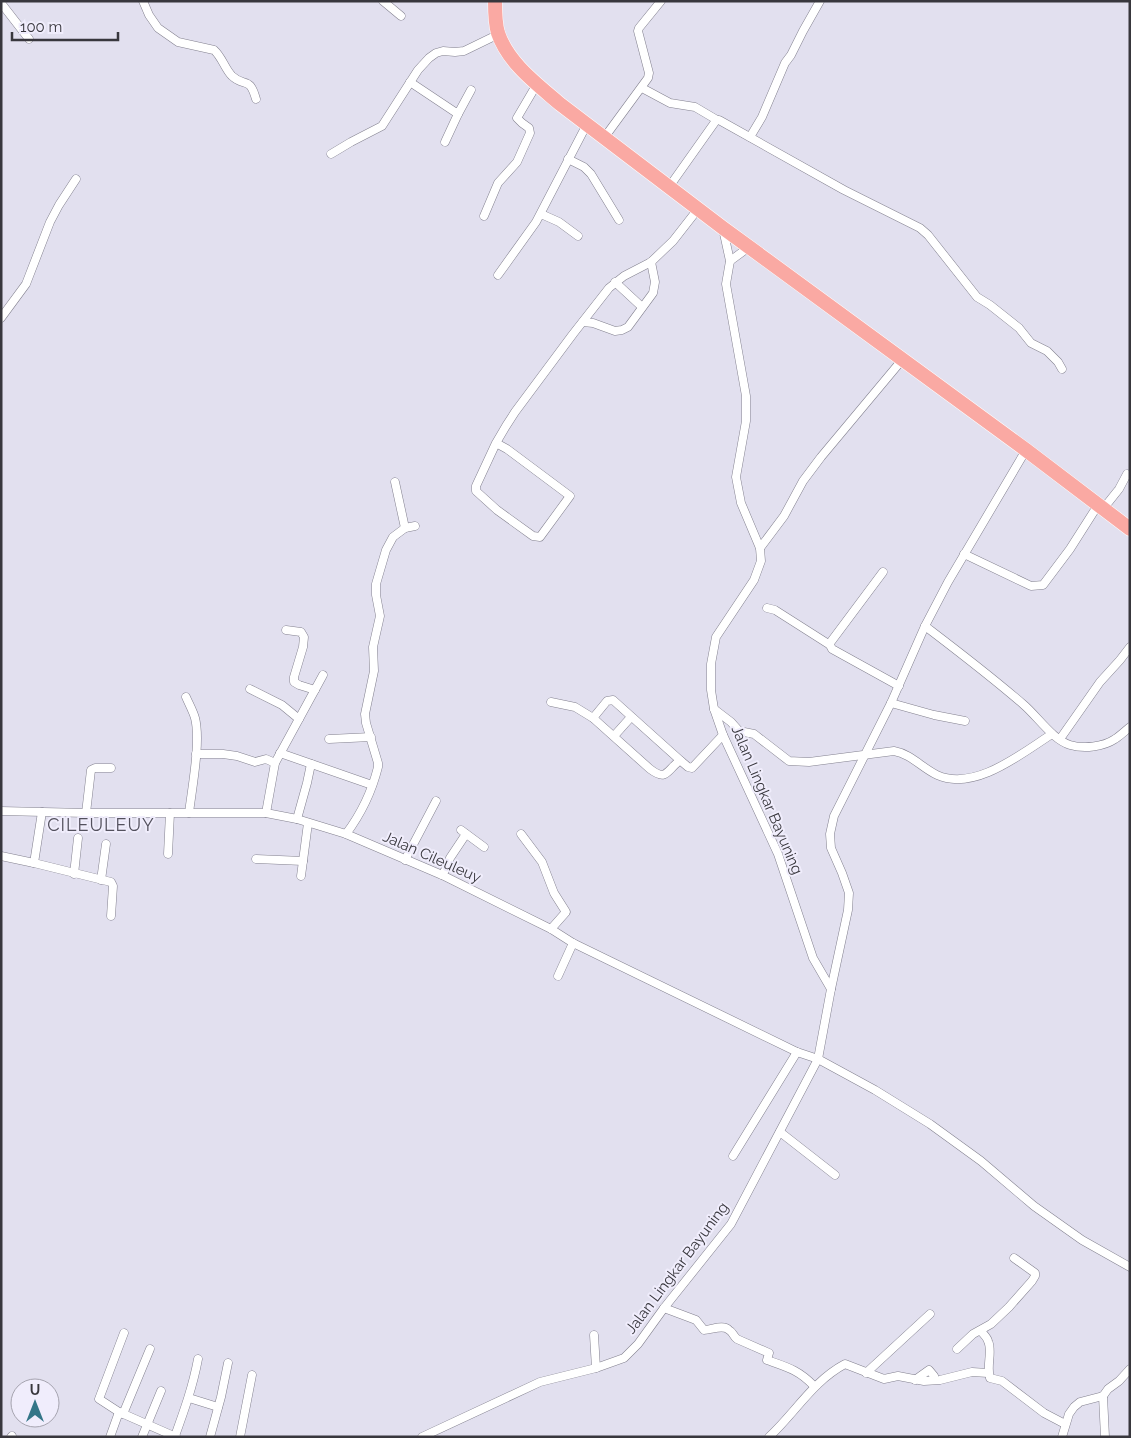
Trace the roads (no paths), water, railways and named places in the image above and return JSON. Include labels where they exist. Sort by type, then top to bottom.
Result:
[{"type":"highway","points":[[495,1],[499,34],[509,54],[537,84],[560,104],[748,247],[1026,450],[1130,529]]},
{"type":"street","points":[[143,1],[148,15],[158,28],[178,42],[214,50],[232,76],[250,85],[256,99]]},
{"type":"street","points":[[383,1],[401,16]]},
{"type":"street","points":[[604,138],[648,78],[649,73],[638,31],[661,1]]},
{"type":"street","points":[[750,137],[762,117],[785,64],[820,1]]},
{"type":"street","points":[[1,3],[29,39]]},
{"type":"street","points":[[331,154],[382,126],[422,65],[436,53],[464,50],[499,34]]},
{"type":"street","points":[[410,82],[458,114]]},
{"type":"street","points":[[484,216],[498,183],[516,162],[530,133],[529,128],[517,118],[537,84]]},
{"type":"street","points":[[642,88],[670,103],[695,107],[844,190],[920,228],[928,235],[977,297],[990,304],[1019,328],[1031,343],[1047,351],[1062,369]]},
{"type":"street","points":[[445,142],[471,90]]},
{"type":"street","points":[[670,187],[716,120]]},
{"type":"street","points":[[498,275],[541,214],[547,198],[587,124]]},
{"type":"street","points":[[568,159],[584,167],[591,174],[619,220]]},
{"type":"street","points":[[1,318],[26,284],[50,222],[76,179]]},
{"type":"street","points":[[496,443],[507,449],[570,496],[540,537],[533,536],[496,510],[476,491],[476,486],[496,443],[515,412],[609,288],[615,282],[651,262],[673,241],[698,209]]},
{"type":"street","points":[[541,214],[559,222],[578,236]]},
{"type":"street","name":"Jalan Lingkar Bayuning","points":[[422,1437],[540,1382],[599,1367],[624,1358],[638,1344],[664,1308],[731,1224],[818,1059],[831,989],[812,958],[778,854],[723,735],[714,709],[711,690],[711,664],[716,637],[754,580],[761,561],[760,548],[741,502],[736,477],[746,421],[746,396],[726,284],[730,261],[723,228]]},
{"type":"street","points":[[730,261],[748,247]]},
{"type":"street","points":[[583,322],[593,323],[615,331],[628,327],[655,288],[651,262]]},
{"type":"street","points":[[615,282],[642,307]]},
{"type":"street","points":[[760,548],[784,516],[803,481],[815,465],[902,360]]},
{"type":"street","points":[[831,989],[848,910],[849,893],[831,848],[830,834],[834,816],[891,703],[925,626],[964,554],[1026,450]]},
{"type":"street","points":[[964,554],[1031,586],[1042,585],[1101,507],[1119,489],[1127,474]]},
{"type":"street","points":[[395,482],[404,528]]},
{"type":"street","points":[[346,834],[366,803],[377,772],[378,763],[365,714],[374,671],[373,647],[380,616],[376,584],[388,544],[404,528],[415,526]]},
{"type":"street","points":[[830,645],[883,572]]},
{"type":"street","points":[[767,608],[776,610],[830,645],[832,649],[899,686]]},
{"type":"street","points":[[925,626],[1026,706],[1052,734],[1068,745],[1083,747],[1103,744],[1114,740],[1130,727]]},
{"type":"street","points":[[286,630],[301,632],[304,637],[294,682],[315,690]]},
{"type":"street","points":[[1060,739],[1100,682],[1130,647]]},
{"type":"street","points":[[266,813],[275,763],[322,676]]},
{"type":"street","points":[[250,689],[282,705],[299,719]]},
{"type":"street","points":[[186,697],[195,718],[196,754],[189,813]]},
{"type":"street","points":[[593,718],[607,701],[613,700],[681,761],[692,768],[723,735]]},
{"type":"street","points":[[551,702],[574,707],[593,718],[657,774],[666,775],[675,764],[681,761]]},
{"type":"street","points":[[891,703],[965,721]]},
{"type":"street","points":[[714,709],[739,731],[754,734],[790,760],[809,762],[894,751],[910,757],[939,776],[955,780],[982,776],[1007,763],[1052,734]]},
{"type":"street","points":[[614,736],[631,716]]},
{"type":"street","points":[[329,739],[370,737]]},
{"type":"street","points":[[280,753],[372,785]]},
{"type":"street","points":[[196,754],[237,756],[255,762],[266,759],[275,763]]},
{"type":"street","points":[[297,819],[311,764]]},
{"type":"street","points":[[86,813],[91,770],[95,768],[111,768]]},
{"type":"street","points":[[405,860],[436,801]]},
{"type":"street","name":"Jalan Cileuleuy","points":[[1,811],[266,813],[297,819],[346,834],[442,875],[551,929],[573,943],[797,1052],[818,1059],[875,1090],[930,1124],[981,1162],[1050,1218],[1082,1240],[1130,1267]]},
{"type":"street","points":[[34,863],[42,812]]},
{"type":"street","points":[[168,854],[170,813]]},
{"type":"street","points":[[301,876],[308,823]]},
{"type":"street","points":[[442,875],[463,832],[484,847]]},
{"type":"street","points":[[521,834],[542,862],[554,894],[566,912],[551,929]]},
{"type":"street","points":[[74,874],[78,838]]},
{"type":"street","points":[[101,880],[106,844]]},
{"type":"street","points":[[1,856],[111,882],[114,886],[112,916]]},
{"type":"street","points":[[256,860],[303,862]]},
{"type":"street","points":[[558,976],[573,943]]},
{"type":"street","points":[[733,1156],[797,1052]]},
{"type":"street","points":[[780,1132],[834,1175]]},
{"type":"street","points":[[956,1349],[973,1334],[991,1324],[1009,1307],[1035,1276],[1032,1270],[1014,1258]]},
{"type":"street","points":[[664,1308],[696,1320],[704,1330],[728,1329],[737,1340],[769,1353],[767,1360],[790,1368],[805,1376],[814,1386]]},
{"type":"street","points":[[866,1373],[930,1314]]},
{"type":"street","points":[[981,1331],[988,1339],[990,1346],[988,1373],[990,1378],[1002,1381],[1044,1414],[1065,1424]]},
{"type":"street","points":[[124,1333],[99,1398],[121,1413],[148,1423],[174,1436],[189,1398],[198,1359]]},
{"type":"street","points":[[594,1335],[599,1367]]},
{"type":"street","points":[[110,1437],[150,1349]]},
{"type":"street","points":[[210,1437],[228,1364]]},
{"type":"street","points":[[769,1437],[814,1386],[845,1364],[884,1379],[898,1376],[915,1380],[940,1380],[972,1372],[988,1373]]},
{"type":"street","points":[[1105,1437],[1103,1396],[1130,1369]]},
{"type":"street","points":[[915,1380],[930,1370],[934,1376]]},
{"type":"street","points":[[240,1437],[252,1375]]},
{"type":"street","points":[[142,1437],[161,1391]]},
{"type":"street","points":[[1062,1437],[1069,1414],[1080,1402],[1103,1396]]},
{"type":"street","points":[[189,1398],[218,1407]]},
{"type":"district","name":"CILEULEUY","points":[[101,824]]}]
